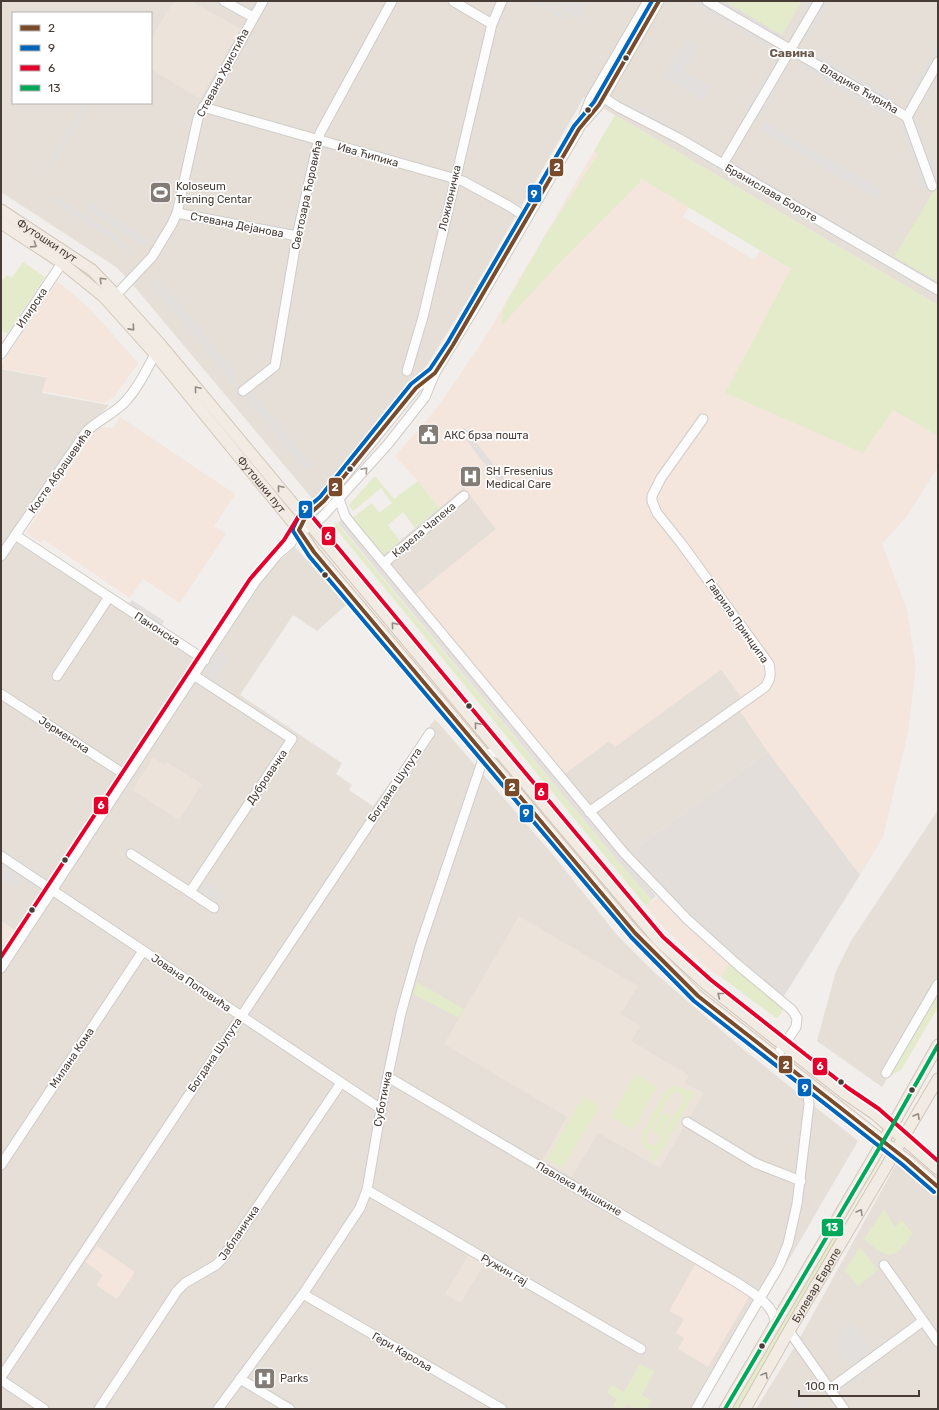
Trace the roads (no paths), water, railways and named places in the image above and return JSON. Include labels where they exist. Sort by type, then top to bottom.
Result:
[{"type":"main road","name":"Футошки пут","points":[[1,210],[92,270],[116,295],[160,344],[659,941],[707,985],[844,1093],[875,1114],[937,1166]]},
{"type":"main road","name":"Футошки пут","points":[[1,223],[62,263],[104,297],[155,354],[300,530],[314,552],[635,933],[698,996],[896,1151],[938,1187]]},
{"type":"main road","name":"Булевар Европе","points":[[725,1409],[891,1128],[938,1045]]},
{"type":"main road","name":"Булевар Европе","points":[[745,1409],[789,1331],[938,1079]]},
{"type":"street","points":[[224,1],[253,17]]},
{"type":"street","name":"Стевана Христића","points":[[116,295],[152,257],[172,224],[177,213],[198,118],[263,1]]},
{"type":"street","name":"Светозара Ћоровића","points":[[243,391],[274,366],[297,236],[320,133],[392,1]]},
{"type":"street","points":[[453,1],[492,24]]},
{"type":"street","name":"Ложионичка","points":[[406,371],[423,317],[492,24],[502,1]]},
{"type":"street","points":[[579,129],[590,100],[648,1]]},
{"type":"street","points":[[309,522],[324,515],[388,444],[425,397],[435,373],[469,319],[579,129],[599,105],[659,1]]},
{"type":"street","name":"Владике Ћирића","points":[[707,1],[907,117],[932,186]]},
{"type":"street","points":[[723,164],[819,1]]},
{"type":"street","name":"Владике Ћирића","points":[[907,117],[938,62]]},
{"type":"street","name":"Бранислава Бороте","points":[[603,97],[723,164],[938,290]]},
{"type":"street","name":"Ива Ћипика","points":[[203,107],[463,181],[527,218]]},
{"type":"street","name":"Стевана Дејанова","points":[[177,213],[297,236]]},
{"type":"street","name":"Илирска","points":[[1,354],[62,263]]},
{"type":"street","name":"Косте Абрашевића","points":[[1,556],[86,432],[99,420],[122,404],[140,381],[155,354]]},
{"type":"street","points":[[1,968],[127,776],[195,676],[255,582],[278,554],[290,544],[300,530],[309,522],[324,501],[416,388],[435,373]]},
{"type":"street","name":"Гаврила Принципа","points":[[589,812],[765,687],[771,675],[769,664],[681,543],[657,513],[652,501],[652,496],[661,478],[703,419]]},
{"type":"street","name":"Карела Чапека","points":[[384,563],[464,496]]},
{"type":"street","points":[[339,498],[345,516],[624,853],[687,919],[738,965],[792,1010],[797,1018],[796,1027],[776,1058]]},
{"type":"street","name":"Панонска","points":[[15,535],[205,660]]},
{"type":"street","points":[[57,676],[109,597]]},
{"type":"street","name":"Дубровачка","points":[[190,892],[292,739],[195,676]]},
{"type":"street","name":"Јерменска","points":[[1,694],[127,776]]},
{"type":"street","name":"Богдана Шупута","points":[[1,1377],[430,733]]},
{"type":"street","points":[[486,756],[496,752],[502,755]]},
{"type":"street","name":"Суботичка","points":[[218,1409],[303,1294],[360,1208],[366,1190],[401,1013],[420,946],[482,762],[486,756]]},
{"type":"street","points":[[131,854],[214,908]]},
{"type":"street","name":"Јована Поповића","points":[[1,856],[381,1109]]},
{"type":"street","name":"Милана Кома","points":[[1,1165],[143,951]]},
{"type":"street","points":[[886,1073],[938,984]]},
{"type":"street","name":"Павлека Мишкине","points":[[388,1077],[736,1282],[768,1306],[774,1314],[775,1323]]},
{"type":"street","points":[[696,1409],[779,1266],[788,1244],[801,1181],[809,1104],[808,1095],[801,1078]]},
{"type":"street","name":"Јабланичка","points":[[99,1409],[177,1291],[185,1283],[220,1262],[341,1083]]},
{"type":"street","points":[[809,1104],[814,1095],[818,1094],[826,1096]]},
{"type":"street","points":[[687,1122],[755,1163],[801,1181]]},
{"type":"street","name":"Ружин гај","points":[[366,1190],[641,1349]]},
{"type":"street","points":[[884,1265],[938,1342]]},
{"type":"street","name":"Гери Кароља","points":[[303,1294],[502,1409]]},
{"type":"street","points":[[768,1306],[780,1306],[789,1300]]},
{"type":"street","points":[[830,1389],[923,1321]]},
{"type":"street","points":[[789,1331],[844,1409]]},
{"type":"street","points":[[240,1379],[290,1409]]},
{"type":"street","points":[[1,1380],[44,1409]]},
{"type":"place","name":"Koloseum Trening Centar","points":[[160,192]]},
{"type":"place","name":"АКС брза пошта","points":[[428,435]]},
{"type":"place","name":"SH Fresenius Medical Care","points":[[471,477]]},
{"type":"place","name":"Parks","points":[[265,1378]]},
{"type":"district","name":"Савина","points":[[792,53]]}]
